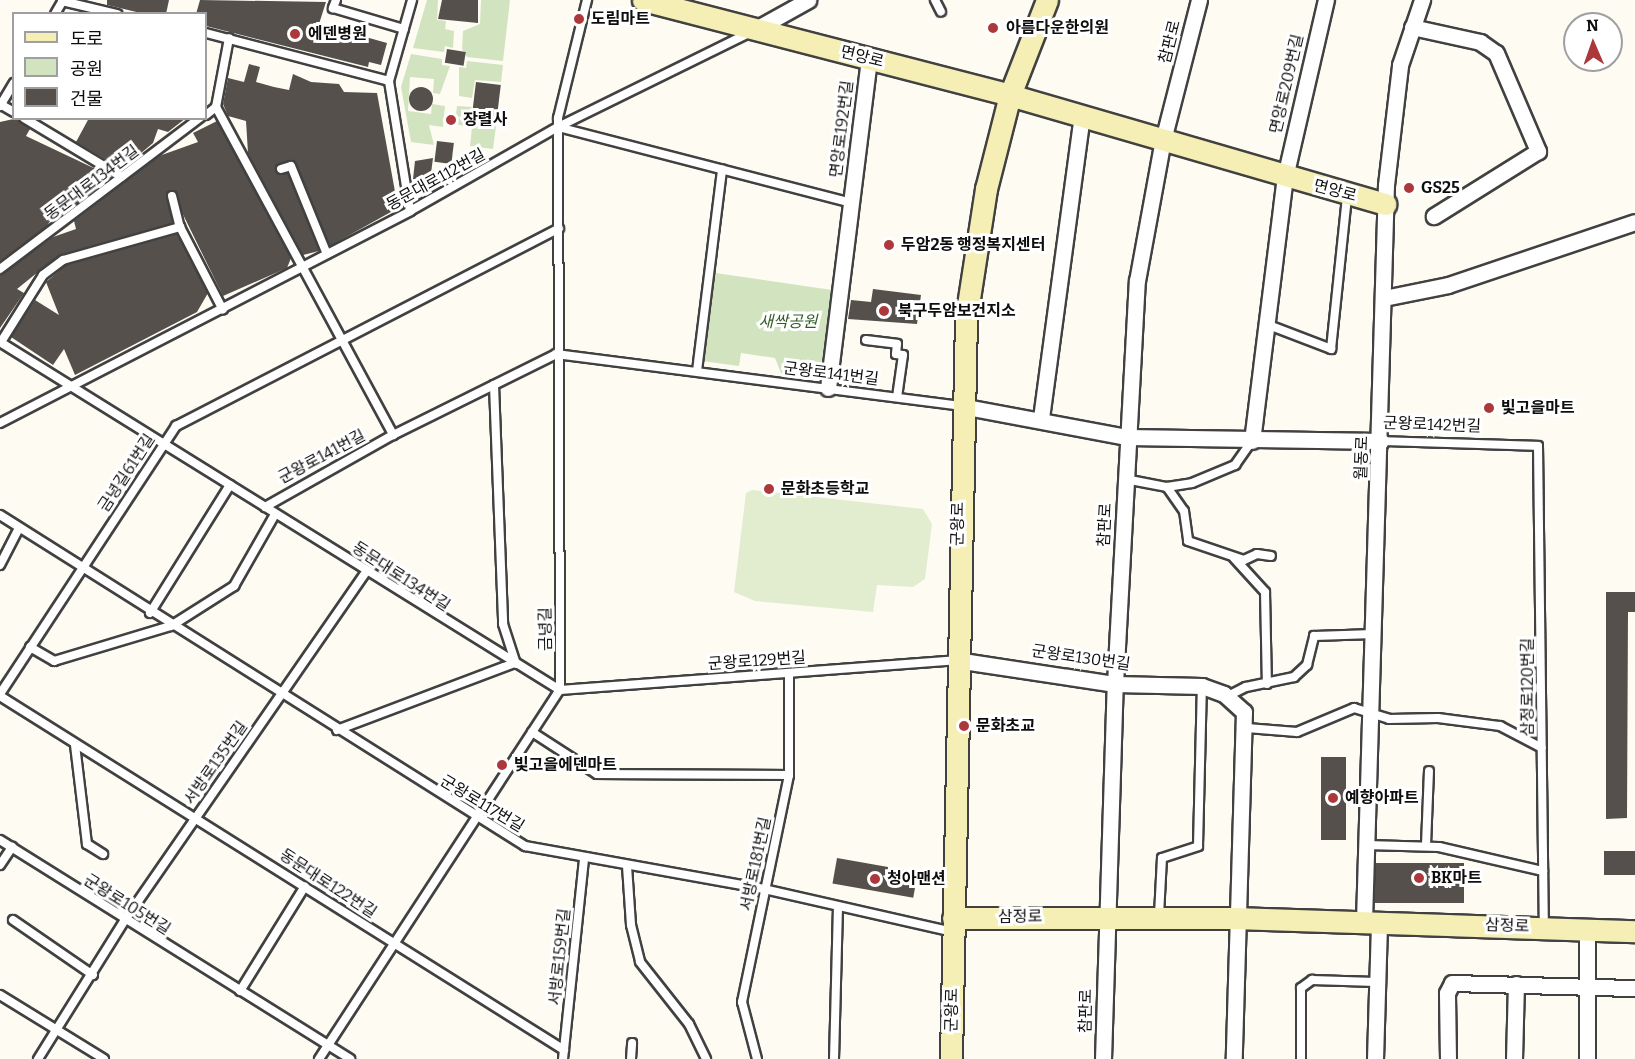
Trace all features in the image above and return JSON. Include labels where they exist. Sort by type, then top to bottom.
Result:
[{"type":"main road","name":"면앙로","points":[[643,0],[1010,95],[1285,177],[1386,204]]},
{"type":"main road","name":"군왕로","points":[[951,1059],[961,406],[971,277],[1010,95],[1047,0]]},
{"type":"main road","name":"삼정로","points":[[953,925],[1105,916],[1372,921],[1635,931]]},
{"type":"street","points":[[756,29],[807,0]]},
{"type":"street","name":"참판로","points":[[1103,1059],[1105,916],[1115,684],[1137,281],[1164,140],[1199,0]]},
{"type":"street","name":"면앙로209번길","points":[[1285,177],[1326,0]]},
{"type":"street","name":"월동로","points":[[1372,921],[1366,845],[1381,441],[1386,204],[1392,109],[1412,27],[1422,0]]},
{"type":"street","points":[[1412,27],[1480,42],[1496,53],[1538,151],[1434,216]]},
{"type":"street","name":"면앙로192번길","points":[[828,388],[869,59]]},
{"type":"street","points":[[1041,418],[1082,116]]},
{"type":"street","points":[[1252,441],[1285,177]]},
{"type":"street","points":[[1384,298],[1448,285],[1635,222]]},
{"type":"street","name":"군왕로142번길","points":[[961,406],[1041,418],[1127,437],[1252,441],[1381,441]]},
{"type":"street","name":"군왕로130번길","points":[[956,660],[1115,684],[1202,686],[1228,696]]},
{"type":"street","points":[[1228,696],[1244,711],[1247,728],[1234,918],[1234,1059]]},
{"type":"street","points":[[1372,921],[1376,982],[1375,1059]]},
{"type":"street","points":[[1587,928],[1587,1059]]},
{"type":"street","points":[[1448,1059],[1447,993],[1452,983],[1635,987]]},
{"type":"street","points":[[1514,1059],[1516,984]]},
{"type":"lane","points":[[336,0],[333,8],[404,28]]},
{"type":"lane","points":[[410,211],[388,81],[412,0]]},
{"type":"lane","points":[[587,0],[558,127],[722,170],[697,370]]},
{"type":"lane","points":[[935,0],[941,12]]},
{"type":"lane","points":[[62,1],[109,12]]},
{"type":"lane","name":"동문대로112번길","points":[[0,423],[223,310],[410,211],[558,127],[756,29]]},
{"type":"lane","points":[[207,33],[388,81]]},
{"type":"lane","points":[[229,38],[216,107],[393,435]]},
{"type":"lane","points":[[0,105],[12,86]]},
{"type":"lane","points":[[207,113],[216,107]]},
{"type":"lane","points":[[27,120],[122,177]]},
{"type":"lane","name":"동문대로134번길","points":[[0,268],[197,120]]},
{"type":"lane","name":"금녕길","points":[[558,127],[559,228],[556,354],[560,690]]},
{"type":"lane","points":[[282,169],[291,166],[327,254]]},
{"type":"lane","name":"면앙로192번길","points":[[722,170],[851,203]]},
{"type":"lane","points":[[1265,323],[1331,349],[1347,194]]},
{"type":"lane","points":[[172,196],[180,227],[223,310]]},
{"type":"lane","name":"동문대로134번길","points":[[180,227],[63,261],[43,275],[0,342],[163,442],[515,666],[560,690]]},
{"type":"lane","name":"금녕길61번길","points":[[0,695],[163,442],[176,426],[559,228]]},
{"type":"lane","points":[[866,340],[897,344],[896,354],[903,355],[897,397]]},
{"type":"lane","name":"군왕로141번길","points":[[265,507],[393,435],[556,354],[697,370],[961,406]]},
{"type":"lane","points":[[337,730],[423,695],[515,666],[505,633],[494,385]]},
{"type":"lane","points":[[1125,479],[1167,487],[1192,483],[1235,465],[1252,441]]},
{"type":"lane","name":"군왕로142번길","points":[[1381,441],[1538,446]]},
{"type":"lane","name":"삼정로120번길","points":[[1538,446],[1544,927]]},
{"type":"lane","points":[[150,613],[230,485]]},
{"type":"lane","points":[[1167,487],[1184,511],[1188,541],[1234,558],[1271,556]]},
{"type":"lane","points":[[30,647],[54,661],[171,626],[224,595],[248,567],[275,514]]},
{"type":"lane","name":"군왕로117번길","points":[[0,515],[280,696],[475,818],[525,846],[584,859],[764,889],[838,910],[953,925]]},
{"type":"lane","points":[[0,565],[19,528]]},
{"type":"lane","points":[[1234,558],[1265,592],[1267,684]]},
{"type":"lane","name":"서방로135번길","points":[[38,1059],[93,975],[125,920],[367,571]]},
{"type":"lane","points":[[1228,696],[1300,672],[1314,636],[1374,634]]},
{"type":"lane","name":"군왕로129번길","points":[[560,690],[956,660]]},
{"type":"lane","name":"서방로181번길","points":[[757,1059],[742,1002],[789,775],[789,673]]},
{"type":"lane","points":[[1159,917],[1162,858],[1198,846],[1202,686]]},
{"type":"lane","points":[[319,1059],[560,690]]},
{"type":"lane","name":"동문대로122번길","points":[[0,695],[75,745],[196,816],[564,1050]]},
{"type":"lane","points":[[1247,728],[1297,732],[1341,710],[1371,712],[1389,719],[1438,718],[1500,726],[1542,748]]},
{"type":"lane","points":[[532,732],[597,774],[789,775]]},
{"type":"lane","points":[[75,745],[87,844],[103,854]]},
{"type":"lane","points":[[1426,845],[1429,771]]},
{"type":"lane","name":"군왕로105번길","points":[[0,840],[350,1059]]},
{"type":"lane","points":[[1366,845],[1426,845],[1543,871]]},
{"type":"lane","points":[[0,865],[12,847]]},
{"type":"lane","name":"서방로159번길","points":[[563,1059],[584,859]]},
{"type":"lane","points":[[627,866],[636,948],[664,994],[698,1037],[706,1059]]},
{"type":"lane","points":[[240,991],[305,886]]},
{"type":"lane","points":[[834,1059],[838,910]]},
{"type":"lane","points":[[14,920],[93,975]]},
{"type":"lane","points":[[1301,1059],[1301,988],[1312,980],[1376,982]]},
{"type":"lane","points":[[0,995],[104,1059]]},
{"type":"lane","points":[[630,1059],[632,1043]]},
{"type":"green space","points":[[427,0],[438,0],[437,20],[446,21],[445,29],[454,31],[453,48],[445,46],[444,52],[413,48]]},
{"type":"green space","points":[[481,0],[510,0],[503,61],[467,57],[462,49],[463,31],[480,24]]},
{"type":"green space","points":[[411,54],[442,59],[442,65],[450,66],[440,94],[433,93],[434,79],[410,77],[408,111],[431,114],[432,104],[445,106],[443,127],[429,125],[434,145],[411,142],[401,87]]},
{"type":"green space","points":[[467,61],[503,65],[501,82],[475,80],[472,98],[459,96],[459,67],[466,68]]},
{"type":"green space","points":[[457,106],[472,107],[470,123],[496,126],[493,149],[470,146],[472,127],[455,124]]},
{"type":"green space","name":"새싹공원","points":[[715,273],[832,290],[819,379],[781,373],[775,358],[741,353],[739,366],[702,361]]},
{"type":"green space","points":[[752,490],[923,509],[932,524],[925,579],[913,587],[877,585],[873,612],[755,601],[734,592],[746,493]]},
{"type":"building","points":[[107,0],[169,0],[166,12],[137,12],[107,5]]},
{"type":"building","name":"에덴병원","points":[[200,0],[326,2],[319,24],[387,43],[381,65],[369,62],[368,67],[207,26],[207,12],[197,12]]},
{"type":"building","points":[[442,0],[478,0],[478,23],[438,19]]},
{"type":"building","points":[[447,49],[466,52],[464,66],[445,63]]},
{"type":"building","points":[[249,64],[260,67],[256,82],[274,87],[289,90],[293,74],[311,82],[339,84],[344,92],[377,93],[398,208],[330,246],[296,163],[279,164],[275,171],[288,173],[319,251],[303,255],[248,153],[246,121],[228,116],[223,104],[228,78],[244,82]]},
{"type":"building","points":[[476,82],[501,85],[496,123],[471,120]]},
{"type":"building","points":[[421,87],[426,88],[432,94],[432,104],[426,110],[421,111],[416,110],[410,104],[409,99],[410,94],[416,88]]},
{"type":"building","points":[[20,120],[30,129],[26,136],[102,172],[85,197],[69,209],[65,197],[47,226],[0,261],[0,122]]},
{"type":"building","points":[[88,120],[183,120],[168,132],[158,129],[153,143],[122,169],[76,142]]},
{"type":"building","points":[[217,121],[291,258],[287,268],[223,296],[171,190],[166,197],[173,223],[59,255],[17,289],[24,293],[0,328],[0,275],[53,237],[76,229],[74,221],[159,156],[198,142],[193,133]]},
{"type":"building","points":[[437,141],[454,143],[451,164],[434,162]]},
{"type":"building","points":[[433,158],[430,181],[413,179],[415,161]]},
{"type":"building","points":[[177,234],[208,293],[197,312],[75,375],[64,349],[53,365],[11,337],[35,300],[59,315],[46,282],[66,265]]},
{"type":"building","name":"북구두암보건지소","points":[[873,289],[921,295],[917,324],[848,319],[851,300],[871,302]]},
{"type":"building","points":[[1606,592],[1635,592],[1635,612],[1628,612],[1627,818],[1606,819]]},
{"type":"building","name":"예향아파트","points":[[1321,757],[1346,757],[1346,840],[1321,840]]},
{"type":"building","points":[[1604,851],[1635,851],[1635,875],[1604,875]]},
{"type":"building","name":"청아맨션","points":[[837,858],[918,872],[913,898],[832,884]]},
{"type":"building","name":"BK마트","points":[[1375,863],[1464,863],[1464,903],[1375,903]]},
{"type":"place","name":"도림마트","points":[[579,19]]},
{"type":"place","name":"아름다운한의원","points":[[993,28]]},
{"type":"place","name":"에덴병원","points":[[295,34]]},
{"type":"place","name":"장렬사","points":[[451,120]]},
{"type":"place","name":"GS25","points":[[1409,188]]},
{"type":"place","name":"두암2동 행정복지센터","points":[[889,245]]},
{"type":"place","name":"북구두암보건지소","points":[[884,311]]},
{"type":"place","name":"빛고을마트","points":[[1489,408]]},
{"type":"place","name":"문화초등학교","points":[[769,489]]},
{"type":"place","name":"문화초교","points":[[964,726]]},
{"type":"place","name":"빛고을에덴마트","points":[[502,765]]},
{"type":"place","name":"예향아파트","points":[[1333,798]]},
{"type":"place","name":"BK마트","points":[[1419,878]]},
{"type":"place","name":"청아맨션","points":[[875,879]]}]
